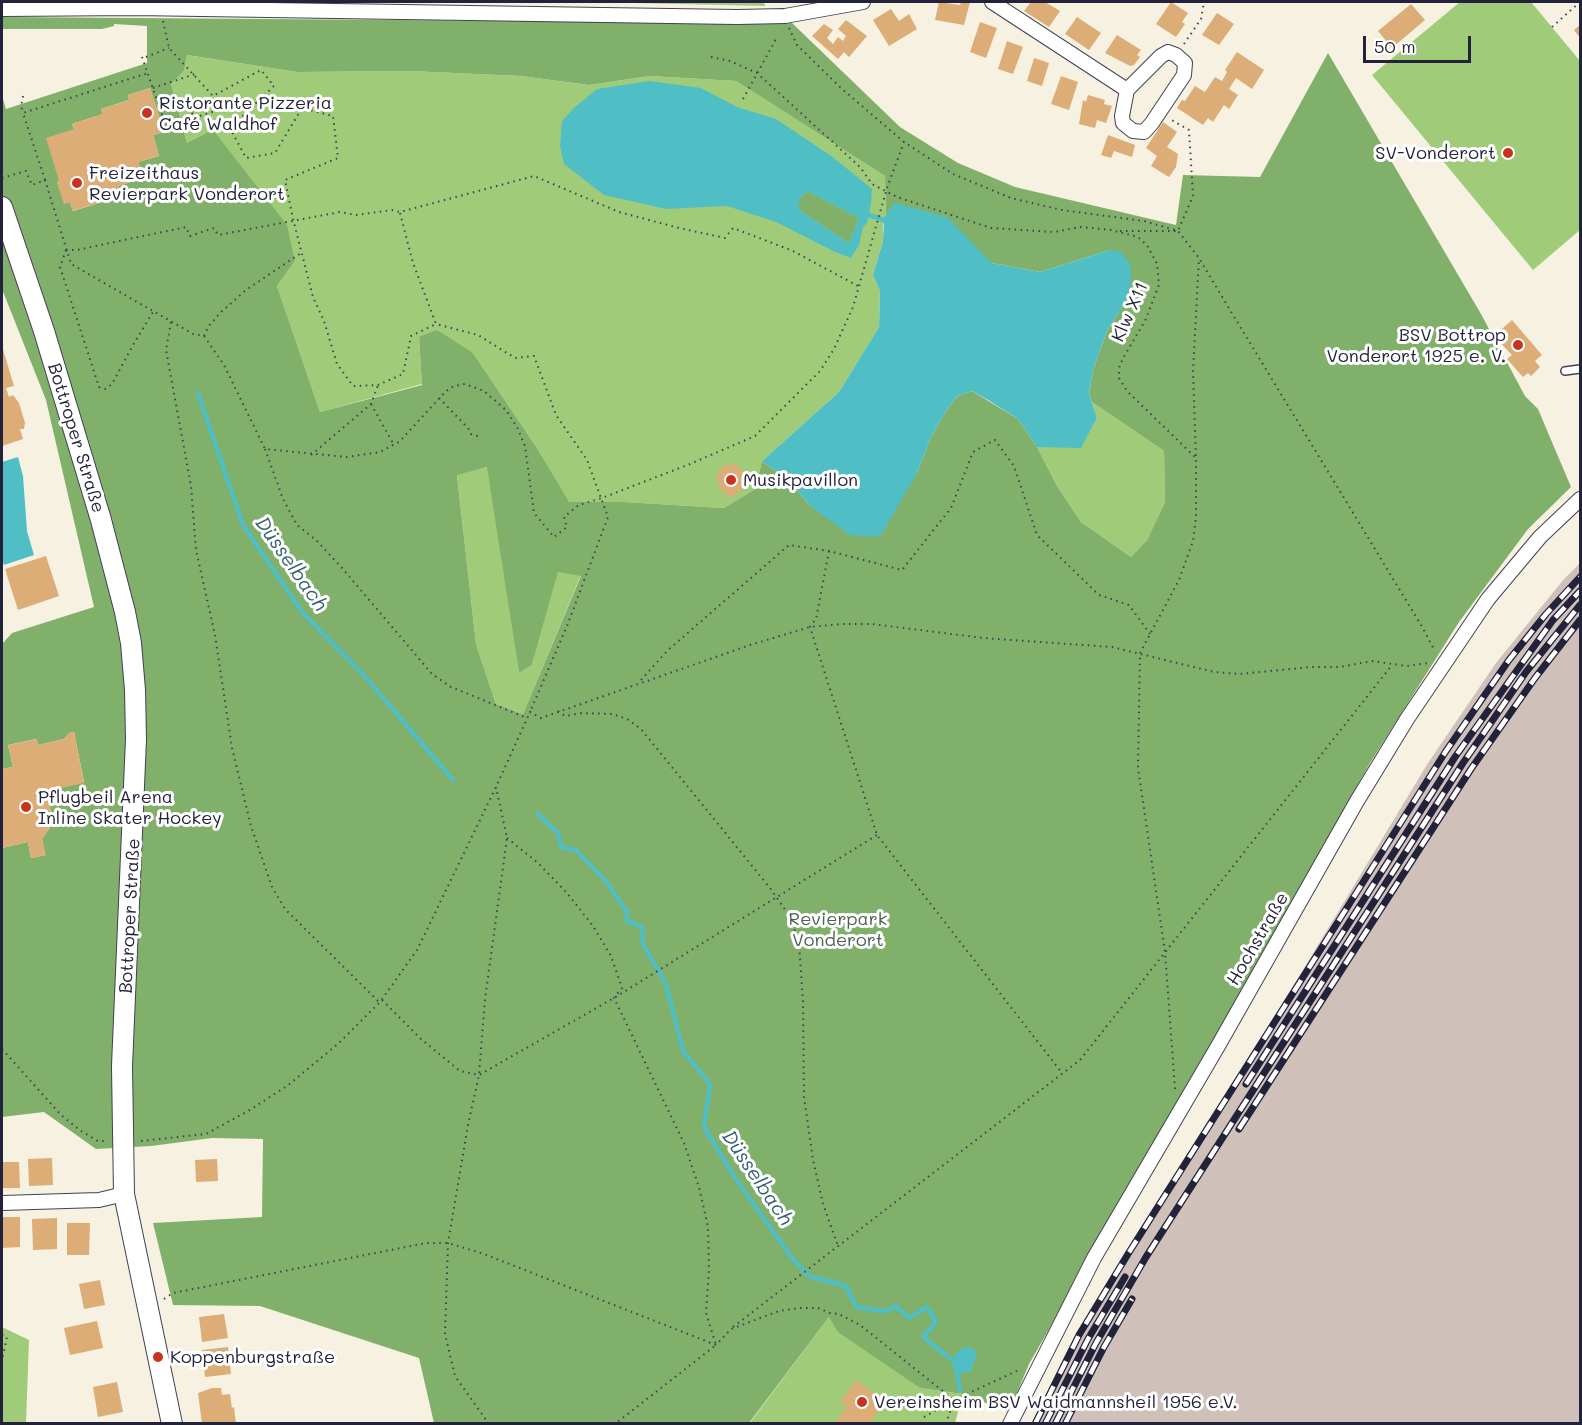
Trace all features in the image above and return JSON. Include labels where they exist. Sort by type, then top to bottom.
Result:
[{"type":"main road","name":"Bottroper Straße","points":[[2,207],[44,331],[101,520],[131,642],[136,739],[122,1066],[124,1194],[172,1424]]},
{"type":"street","points":[[2,9],[736,17],[785,16],[863,2]]},
{"type":"street","points":[[992,2],[1127,90]]},
{"type":"street","points":[[1168,52],[1176,55],[1185,63],[1184,75],[1160,112],[1144,132],[1127,128],[1122,116],[1127,90],[1161,56],[1168,52]]},
{"type":"street","name":"Hochstraße","points":[[1010,1424],[1094,1258],[1357,801],[1442,664],[1488,599],[1514,566],[1560,516],[1580,499]]},
{"type":"street","points":[[2,1203],[99,1200],[124,1194]]},
{"type":"lane","points":[[1565,370],[1581,369]]},
{"type":"path","points":[[1176,55],[1201,19],[1204,2]]},
{"type":"path","points":[[1552,27],[1581,2]]},
{"type":"path","points":[[164,9],[163,24],[169,48],[213,96],[218,110],[194,118],[190,107]]},
{"type":"path","points":[[785,16],[797,45],[809,58],[904,142],[953,174],[1011,198],[1062,210],[1144,221],[1178,231],[1199,258],[1421,625],[1442,664]]},
{"type":"path","points":[[743,99],[776,36]]},
{"type":"path","points":[[146,57],[169,48]]},
{"type":"path","points":[[142,57],[167,129]]},
{"type":"path","points":[[711,57],[730,61],[757,73],[860,167],[872,184],[886,192]]},
{"type":"path","points":[[2,1049],[61,1115],[81,1131],[98,1140],[122,1142],[206,1134],[287,1086],[339,1043],[381,1001],[417,950],[496,788],[530,712],[602,539],[608,517],[587,460],[556,415],[534,356],[515,358],[478,335],[436,324],[411,336],[403,374],[378,385],[353,386],[337,364],[324,321],[313,297],[285,180],[338,158],[333,116],[302,108],[275,153],[246,158],[230,128],[274,86],[261,70],[213,96]]},
{"type":"path","points":[[23,113],[148,73]]},
{"type":"path","points":[[153,88],[195,74]]},
{"type":"path","points":[[23,96],[21,106],[70,264],[193,334],[204,336],[224,365],[265,449],[283,499],[297,525],[317,541],[342,568],[432,674],[451,687],[527,718]]},
{"type":"path","points":[[1160,112],[1189,130],[1193,195],[1178,231]]},
{"type":"path","points":[[265,449],[357,457],[380,452],[394,445],[439,398],[454,386],[465,384],[484,390],[506,410],[517,427],[525,446],[534,513],[554,537],[567,527],[564,516],[579,505],[690,464],[755,436],[820,371],[845,327],[886,192],[904,142]]},
{"type":"path","points":[[2,178],[26,171],[32,185],[45,180]]},
{"type":"path","points":[[66,250],[77,250],[186,227],[190,236],[214,228],[219,235],[293,219],[340,212],[356,215],[392,210],[400,212],[534,176],[619,212],[680,228],[725,238],[734,228],[793,251],[859,286]]},
{"type":"path","name":"Klw X11","points":[[886,192],[991,228],[1054,232],[1080,227],[1111,230],[1138,237],[1154,255],[1159,285],[1145,321],[1123,358],[1119,368],[1119,378],[1127,391],[1196,458]]},
{"type":"path","points":[[400,212],[413,263],[436,324]]},
{"type":"path","points":[[1111,230],[1178,231]]},
{"type":"path","points":[[66,250],[60,267],[99,387],[105,389],[112,384],[154,311]]},
{"type":"path","points":[[204,336],[208,327],[220,313],[246,290],[302,252]]},
{"type":"path","points":[[1177,1116],[1165,952],[1138,768],[1140,653],[1179,580],[1193,541],[1196,518],[1196,458],[1193,371],[1199,258]]},
{"type":"path","points":[[171,322],[166,350],[191,486],[196,550],[215,635],[232,748],[251,826],[272,887],[285,909],[421,1039],[460,1071],[479,1075],[614,998],[877,835]]},
{"type":"path","points":[[311,454],[371,404],[378,385]]},
{"type":"path","points":[[439,398],[471,434],[481,437]]},
{"type":"path","points":[[371,404],[394,445]]},
{"type":"path","points":[[639,682],[668,650],[789,546],[829,551],[902,570],[951,508],[973,453],[995,440],[1014,466],[1037,535],[1099,594],[1129,605],[1150,634]]},
{"type":"path","points":[[810,627],[816,619],[829,551]]},
{"type":"path","points":[[530,712],[541,718],[750,645],[810,627],[841,624],[872,624],[983,638],[1112,646],[1214,672],[1240,674],[1311,667],[1340,667],[1371,661],[1407,666],[1426,662],[1442,664]]},
{"type":"path","points":[[810,627],[877,835],[1062,1073]]},
{"type":"path","points":[[615,1424],[716,1345],[731,1329],[1080,1060],[1392,665]]},
{"type":"path","points":[[558,711],[565,716],[582,713],[612,714],[627,719],[641,729],[777,897],[790,917],[799,943],[806,1108],[813,1160],[838,1246]]},
{"type":"path","points":[[489,1424],[456,1376],[445,1334],[448,1243],[479,1075],[485,999],[507,838],[496,788]]},
{"type":"path","points":[[507,838],[552,878],[593,926],[611,956],[622,988],[614,998]]},
{"type":"path","points":[[614,998],[684,1143],[699,1187],[708,1227],[709,1270],[706,1313],[716,1345]]},
{"type":"path","points":[[146,1301],[165,1299],[173,1293],[426,1243],[448,1243],[484,1254],[716,1345]]},
{"type":"path","points":[[731,1329],[778,1311],[818,1308],[839,1314],[860,1325],[954,1400]]},
{"type":"path","points":[[2,1335],[7,1337],[2,1360]]},
{"type":"path","points":[[924,1417],[954,1400],[1040,1361]]},
{"type":"path","points":[[946,1424],[954,1400]]},
{"type":"shaded area","points":[[1580,563],[1580,1423],[1032,1423],[1072,1342],[1283,1003],[1428,763],[1496,663],[1564,579]]},
{"type":"green space","points":[[591,2],[764,2],[765,6]]},
{"type":"green space","name":"SV-Vonderort","points":[[1460,2],[1531,2],[1580,61],[1580,230],[1533,270],[1372,75]]},
{"type":"green space","name":"Revierpark Vonderort","points":[[2,17],[792,23],[900,127],[958,163],[1015,187],[1176,225],[1183,175],[1260,177],[1328,53],[1481,314],[1525,396],[1538,409],[1571,487],[1528,529],[1459,622],[1370,763],[1211,1047],[1029,1364],[1009,1412],[963,1394],[920,1388],[838,1332],[829,1317],[749,1423],[434,1423],[419,1358],[260,1306],[173,1305],[153,1223],[262,1217],[263,1139],[212,1138],[151,1146],[96,1149],[44,1112],[2,1117],[2,848],[28,842],[31,858],[45,855],[42,839],[53,823],[47,791],[84,782],[74,732],[69,733],[64,739],[38,745],[36,739],[8,745],[13,767],[2,769],[2,644],[12,633],[94,607],[46,400],[2,289],[2,96],[6,109],[147,63],[147,26],[114,24],[114,26],[102,29],[2,29]],"holes":[[[187,55],[297,72],[410,71],[521,76],[589,85],[650,76],[736,81],[885,176],[886,214],[891,209],[992,263],[1040,272],[1110,250],[1124,304],[1107,331],[1093,370],[1089,393],[1092,402],[1164,451],[1165,502],[1147,540],[1131,557],[1081,522],[1018,419],[972,391],[958,396],[949,406],[931,437],[917,473],[810,506],[791,482],[762,461],[755,489],[724,508],[624,502],[569,502],[537,448],[473,353],[437,330],[419,337],[422,385],[320,412],[277,286],[295,261],[287,225],[213,130],[187,143],[171,84],[184,71]],[[150,88],[164,132],[153,135],[159,156],[138,162],[143,178],[118,186],[121,196],[73,211],[70,202],[64,203],[57,182],[74,129],[72,124],[103,114],[101,109],[129,100],[128,95]],[[487,467],[519,673],[532,665],[558,572],[581,576],[523,714],[496,704],[476,644],[457,475]]]},
{"type":"green space","points":[[187,55],[297,72],[410,71],[521,76],[589,85],[650,76],[736,81],[885,176],[886,214],[883,241],[873,275],[880,291],[879,327],[839,392],[762,461],[755,489],[724,508],[624,502],[568,502],[537,448],[473,353],[419,337],[422,384],[320,412],[277,286],[295,261],[187,143],[171,84],[184,71]]},
{"type":"green space","points":[[807,191],[859,218],[849,243],[799,210],[799,199]]},
{"type":"green space","points":[[1092,402],[1164,451],[1165,502],[1147,540],[1131,557],[1081,522],[1057,486],[1037,447],[1081,447],[1097,418]]},
{"type":"green space","points":[[488,467],[519,673],[532,665],[558,571],[581,575],[523,714],[496,704],[476,644],[457,474]]},
{"type":"green space","points":[[829,1317],[920,1388],[963,1394],[955,1423],[749,1424]]},
{"type":"green space","points":[[2,1327],[29,1340],[26,1423],[2,1423]]},
{"type":"water","points":[[650,81],[701,88],[737,107],[776,119],[834,158],[872,189],[867,223],[863,227],[859,245],[851,258],[776,222],[727,206],[666,209],[604,195],[564,164],[560,146],[562,121],[597,89]],"holes":[[[807,191],[859,218],[849,243],[799,210],[799,199]]]},
{"type":"water","points":[[895,203],[947,217],[992,263],[1040,272],[1110,250],[1121,252],[1131,265],[1131,284],[1124,304],[1107,331],[1093,370],[1089,393],[1097,418],[1081,448],[1037,447],[1018,419],[972,391],[958,396],[949,406],[931,437],[917,473],[880,537],[850,535],[810,506],[791,482],[762,461],[839,392],[879,327],[880,291],[873,275],[883,241],[884,220]]},
{"type":"water","points":[[18,457],[23,476],[27,531],[34,555],[4,565],[2,559],[2,462]]},
{"type":"water","points":[[965,1347],[973,1348],[977,1355],[971,1371],[957,1375],[955,1354]]},
{"type":"building","points":[[939,2],[960,5],[961,2],[970,2],[964,25],[935,20]]},
{"type":"building","points":[[1031,2],[1045,2],[1060,11],[1049,27],[1024,11]]},
{"type":"building","points":[[1171,2],[1188,13],[1182,22],[1185,24],[1176,37],[1156,24]]},
{"type":"building","points":[[1411,4],[1425,20],[1392,48],[1378,31]]},
{"type":"building","points":[[891,9],[899,21],[909,14],[917,29],[889,46],[873,20]]},
{"type":"building","points":[[1217,13],[1234,24],[1219,45],[1202,35]]},
{"type":"building","points":[[1077,17],[1101,33],[1089,50],[1065,34]]},
{"type":"building","points":[[846,20],[867,36],[849,57],[844,52],[838,59],[812,36],[824,24],[833,30],[827,38],[833,44],[838,37],[843,41],[846,36],[838,29]]},
{"type":"building","points":[[980,22],[997,28],[986,58],[970,52]]},
{"type":"building","points":[[1580,25],[1580,38],[1574,30]]},
{"type":"building","points":[[1117,35],[1141,50],[1137,55],[1140,57],[1134,65],[1130,66],[1105,53]]},
{"type":"building","points":[[1007,41],[1023,47],[1013,74],[998,69]]},
{"type":"building","points":[[1237,52],[1264,70],[1252,89],[1236,78],[1229,89],[1238,95],[1229,109],[1224,105],[1213,122],[1208,118],[1203,125],[1177,108],[1195,86],[1205,92],[1215,77],[1222,81],[1227,72],[1225,70]]},
{"type":"building","points":[[1034,58],[1049,63],[1042,86],[1027,81]]},
{"type":"building","points":[[1061,76],[1078,82],[1069,110],[1051,104]]},
{"type":"building","points":[[150,88],[164,132],[153,135],[159,156],[138,162],[143,178],[118,186],[121,196],[72,211],[70,202],[64,204],[46,138],[74,129],[72,124],[103,114],[101,109],[129,100],[128,95]]},
{"type":"building","points":[[1088,95],[1105,100],[1104,104],[1112,106],[1106,123],[1097,120],[1095,128],[1079,124],[1083,100],[1086,102]]},
{"type":"building","points":[[1163,122],[1177,132],[1167,147],[1178,154],[1176,167],[1169,177],[1151,166],[1157,156],[1146,148]]},
{"type":"building","points":[[1108,135],[1135,145],[1132,157],[1114,151],[1111,158],[1101,155]]},
{"type":"building","name":"BSV Bottrop Vonderort 1925 e. V.","points":[[1512,320],[1542,355],[1535,361],[1540,367],[1531,376],[1528,373],[1523,377],[1507,359],[1512,355],[1494,336]]},
{"type":"building","points":[[2,346],[14,386],[6,388],[9,397],[13,395],[19,403],[25,423],[24,429],[20,429],[23,439],[2,446]]},
{"type":"building","name":"Musikpavillon","points":[[735,464],[741,469],[747,485],[731,498],[720,489],[716,475],[724,466]]},
{"type":"building","points":[[46,556],[59,596],[18,610],[5,569]]},
{"type":"building","name":"Pflugbeil Arena Inline Skater Hockey","points":[[74,732],[84,783],[47,791],[53,823],[42,839],[46,855],[31,858],[28,842],[2,848],[2,769],[13,767],[8,745],[37,739],[38,745],[64,739],[69,733]]},
{"type":"building","points":[[52,1158],[53,1185],[29,1186],[28,1159]]},
{"type":"building","points":[[217,1159],[218,1181],[196,1182],[195,1160]]},
{"type":"building","points":[[2,1162],[19,1162],[20,1188],[2,1188]]},
{"type":"building","points":[[2,1217],[20,1217],[20,1247],[2,1248]]},
{"type":"building","points":[[57,1218],[57,1249],[33,1250],[32,1219]]},
{"type":"building","points":[[67,1223],[90,1223],[89,1255],[67,1255]]},
{"type":"building","points":[[100,1280],[105,1305],[84,1309],[79,1284]]},
{"type":"building","points":[[224,1314],[228,1338],[202,1342],[199,1317]]},
{"type":"building","points":[[97,1321],[103,1348],[70,1355],[64,1328]]},
{"type":"building","points":[[228,1347],[231,1374],[205,1377],[202,1350]]},
{"type":"building","name":"Vereinsheim BSV Waidmannsheil 1956 e.V.","points":[[856,1380],[885,1401],[869,1424],[834,1424],[847,1407],[840,1402]]},
{"type":"building","points":[[117,1382],[123,1412],[98,1417],[93,1387]]},
{"type":"building","points":[[212,1388],[221,1388],[222,1395],[230,1394],[236,1424],[202,1424],[198,1393]]},
{"type":"waterway","points":[[869,215],[884,220]]},
{"type":"waterway","name":"Düsselbach","points":[[198,393],[243,525],[302,612],[362,673],[453,780]]},
{"type":"waterway","name":"Düsselbach","points":[[538,814],[558,833],[561,847],[576,850],[606,881],[627,912],[627,921],[642,927],[643,944],[666,984],[683,1051],[710,1084],[704,1127],[735,1178],[792,1258],[809,1276],[846,1286],[856,1307],[886,1311],[896,1306],[909,1318],[927,1307],[936,1322],[923,1337],[955,1362],[960,1390]]},
{"type":"railway","points":[[1035,1424],[1079,1335],[1128,1254],[1446,751],[1509,660],[1580,577]]},
{"type":"railway","points":[[1246,1084],[1455,757],[1553,620],[1580,591]]},
{"type":"railway","points":[[1055,1424],[1096,1343],[1146,1257],[1463,763],[1526,672],[1580,605]]},
{"type":"railway","points":[[1239,1129],[1471,769],[1535,678],[1580,620]]},
{"type":"railway","points":[[1045,1424],[1088,1339],[1125,1277]]},
{"type":"railway","points":[[1065,1424],[1104,1347],[1132,1299]]},
{"type":"place","name":"Ristorante Pizzeria Café Waldhof","points":[[147,113]]},
{"type":"place","name":"SV-Vonderort","points":[[1508,153]]},
{"type":"place","name":"Freizeithaus Revierpark Vonderort","points":[[77,183]]},
{"type":"place","name":"BSV Bottrop Vonderort 1925 e. V.","points":[[1518,345]]},
{"type":"place","name":"Musikpavillon","points":[[731,480]]},
{"type":"place","name":"Pflugbeil Arena Inline Skater Hockey","points":[[26,807]]},
{"type":"place","name":"Koppenburgstraße","points":[[158,1357]]},
{"type":"place","name":"Vereinsheim BSV Waidmannsheil 1956 e.V.","points":[[862,1402]]}]
